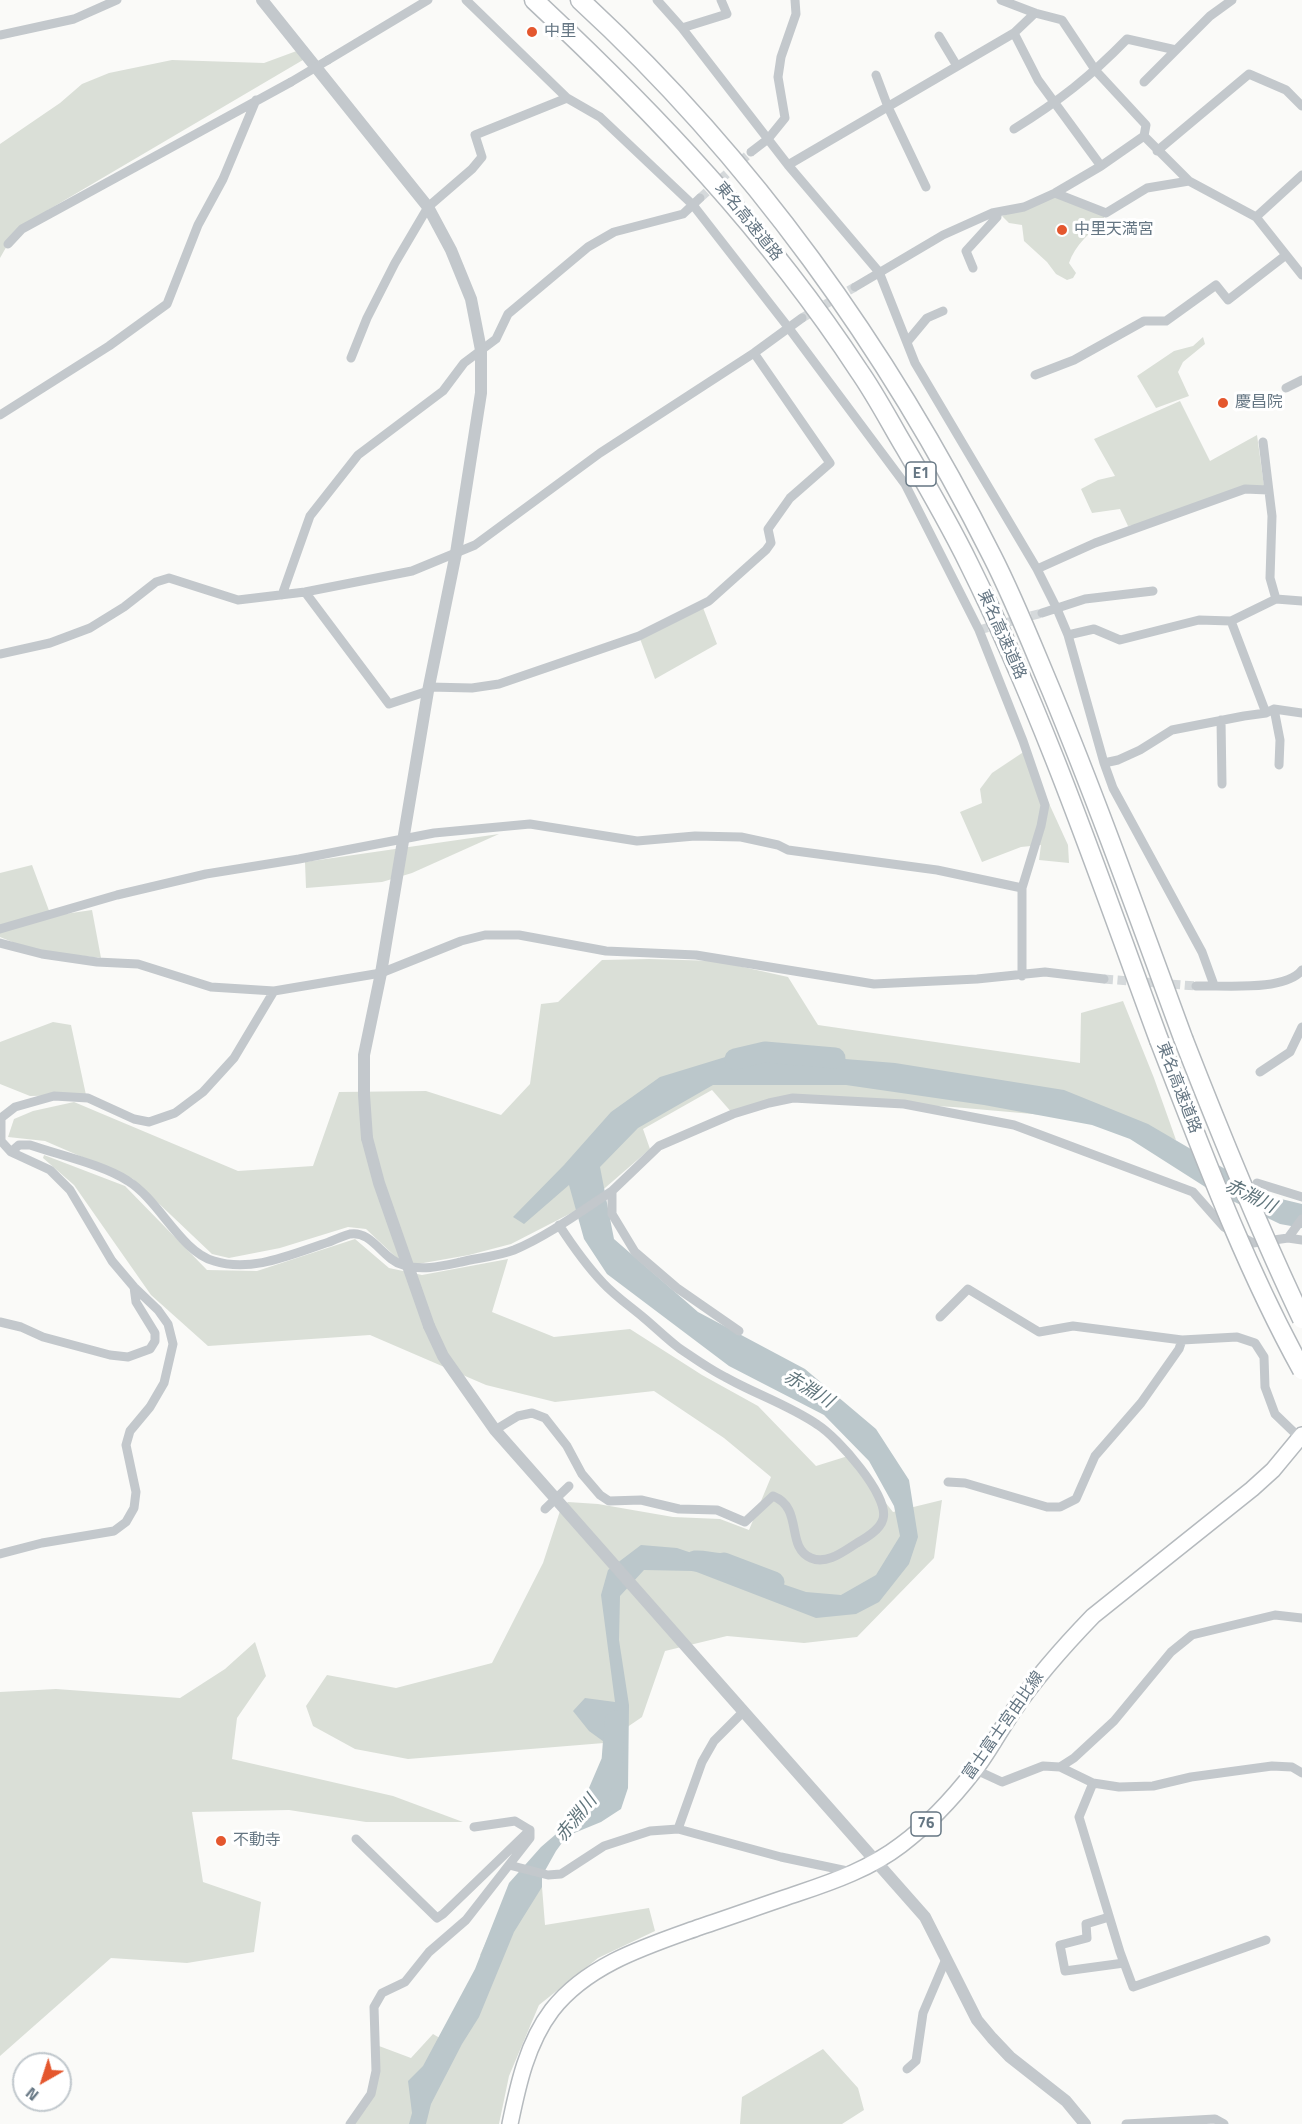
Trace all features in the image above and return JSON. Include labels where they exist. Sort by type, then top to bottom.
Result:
[{"type":"highway","name":"東名高速道路","points":[[534,0],[641,103],[703,168],[774,253],[816,308],[860,373],[935,499],[993,615],[1042,729],[1209,1168],[1249,1261],[1302,1370]]},
{"type":"highway","name":"東名高速道路","points":[[580,0],[657,75],[761,193],[841,301],[920,423],[992,555],[1015,604],[1083,767],[1231,1161],[1271,1256],[1302,1319]]},
{"type":"main road","name":"富士富士宮由比線","points":[[510,2124],[518,2085],[538,2032],[553,2010],[573,1989],[592,1974],[651,1944],[855,1872],[876,1862],[900,1846],[922,1828],[976,1770],[1013,1710],[1071,1638],[1093,1617],[1252,1489],[1273,1470],[1301,1436]]},
{"type":"street","points":[[0,35],[74,20],[117,0]]},
{"type":"street","points":[[262,0],[428,207],[451,250],[471,299],[480,350],[481,393],[456,553],[428,689],[381,973],[364,1055],[367,1138],[382,1193],[429,1326],[442,1356],[495,1430],[925,1917],[977,2020],[1010,2057],[1066,2101],[1085,2124]]},
{"type":"street","points":[[8,244],[22,229],[291,82],[428,0]]},
{"type":"street","points":[[466,0],[567,98],[600,117],[696,202],[905,484],[979,630],[1023,741],[1045,805],[1022,888],[1022,976]]},
{"type":"street","points":[[657,0],[682,28],[788,165],[879,272],[915,363],[1037,569],[1056,609],[1068,635],[1113,788],[1202,952],[1214,985]]},
{"type":"street","points":[[682,28],[727,14],[721,0]]},
{"type":"street","points":[[751,152],[768,139],[785,118],[778,77],[781,57],[796,14],[795,0]]},
{"type":"street","points":[[855,287],[943,235],[997,212],[1024,207],[1055,194],[1144,136],[1146,125],[1096,71],[1062,20],[1035,13],[1016,3],[1001,0]]},
{"type":"street","points":[[1144,82],[1210,16],[1232,0]]},
{"type":"street","points":[[788,165],[1014,33],[1035,13]]},
{"type":"street","points":[[1014,33],[1038,80],[1101,166]]},
{"type":"street","points":[[939,36],[957,66]]},
{"type":"street","points":[[1014,129],[1054,104],[1096,71],[1127,39],[1176,50]]},
{"type":"street","points":[[1157,151],[1249,74],[1286,90],[1302,106]]},
{"type":"street","points":[[876,75],[888,107],[926,187]]},
{"type":"street","points":[[351,358],[367,318],[395,263],[428,207],[483,157],[475,135],[567,98]]},
{"type":"street","points":[[0,415],[109,346],[167,304],[189,247],[223,179],[256,100]]},
{"type":"street","points":[[1144,136],[1189,181],[1256,217],[1302,275]]},
{"type":"street","points":[[1256,217],[1302,175]]},
{"type":"street","points":[[1055,194],[1106,213],[1147,188],[1189,181]]},
{"type":"street","points":[[282,595],[310,516],[358,455],[443,391],[464,363],[496,339],[508,314],[588,247],[614,232],[683,214],[696,202]]},
{"type":"street","points":[[973,268],[966,251],[997,217],[997,212]]},
{"type":"street","points":[[1035,375],[1074,360],[1144,321],[1166,321],[1216,285],[1228,300],[1286,255]]},
{"type":"street","points":[[907,342],[927,318],[943,311]]},
{"type":"street","points":[[0,654],[50,643],[90,628],[124,607],[156,582],[170,578],[238,600],[305,592],[412,571],[456,553],[475,545],[600,453],[753,353],[801,318]]},
{"type":"street","points":[[305,592],[389,704],[428,689],[472,688],[499,684],[639,636],[709,601],[766,550],[771,543],[768,529],[790,498],[830,463],[753,353]]},
{"type":"street","points":[[1286,388],[1302,380]]},
{"type":"street","points":[[1263,442],[1272,516],[1270,578],[1276,599]]},
{"type":"street","points":[[1037,569],[1095,543],[1245,489],[1268,490]]},
{"type":"street","points":[[1041,613],[1085,599],[1153,591]]},
{"type":"street","points":[[1068,635],[1094,629],[1120,640],[1199,620],[1231,621],[1276,599],[1302,601]]},
{"type":"street","points":[[1231,621],[1270,711],[1280,741],[1279,765]]},
{"type":"street","points":[[1104,763],[1118,760],[1140,750],[1172,730],[1270,711],[1302,713]]},
{"type":"street","points":[[1221,720],[1222,784]]},
{"type":"street","points":[[0,929],[117,895],[206,874],[434,833],[530,824],[637,842],[695,836],[741,837],[778,845],[788,850],[937,870],[1022,888]]},
{"type":"street","points":[[0,943],[42,954],[97,962],[138,964],[211,987],[274,991],[381,973],[461,941],[485,934],[519,935],[606,951],[696,955],[874,984],[1022,976],[1046,972],[1104,978]]},
{"type":"street","points":[[1196,986],[1263,985],[1298,976],[1302,970]]},
{"type":"street","points":[[0,1554],[42,1543],[114,1531],[126,1522],[134,1508],[136,1492],[126,1445],[130,1431],[150,1407],[164,1383],[173,1344],[168,1324],[158,1310],[112,1261],[70,1190],[50,1170],[11,1152],[2,1140],[1,1118],[15,1107],[54,1096],[88,1098],[134,1119],[149,1122],[175,1113],[203,1092],[234,1058],[274,991]]},
{"type":"street","points":[[1260,1072],[1290,1052],[1302,1027]]},
{"type":"street","points":[[11,1152],[19,1145],[30,1145],[108,1171],[129,1181],[149,1198],[195,1250],[213,1261],[247,1266],[288,1256],[352,1234],[364,1235],[395,1263],[417,1268],[443,1266],[515,1249],[559,1225],[612,1191],[659,1146],[733,1114],[793,1098],[904,1104],[1014,1125],[1193,1192],[1224,1227],[1253,1243],[1288,1238],[1302,1240]]},
{"type":"street","points":[[1257,1183],[1302,1197]]},
{"type":"street","points":[[612,1191],[612,1214],[635,1252],[677,1288],[739,1331]]},
{"type":"street","points":[[1288,1238],[1302,1219]]},
{"type":"street","points":[[495,1430],[518,1416],[532,1413],[545,1418],[567,1446],[582,1474],[600,1495],[609,1501],[641,1500],[679,1509],[717,1510],[745,1522],[773,1496],[782,1500],[791,1512],[798,1544],[802,1552],[812,1558],[825,1560],[862,1540],[876,1530],[883,1520],[884,1508],[854,1458],[820,1426],[799,1413],[725,1377],[678,1347],[603,1283],[577,1253],[559,1225]]},
{"type":"street","points":[[0,1322],[21,1327],[43,1338],[110,1355],[128,1357],[150,1349],[155,1341],[155,1333],[136,1302],[134,1287]]},
{"type":"street","points":[[940,1317],[968,1289],[1039,1332],[1073,1326],[1182,1340],[1238,1337],[1255,1342],[1264,1358],[1265,1387],[1275,1414],[1301,1436]]},
{"type":"street","points":[[948,1482],[965,1483],[1047,1507],[1060,1507],[1076,1499],[1095,1456],[1141,1403],[1179,1349],[1182,1340]]},
{"type":"street","points":[[545,1509],[582,1474]]},
{"type":"street","points":[[1060,1767],[1074,1758],[1114,1720],[1171,1652],[1192,1635],[1275,1615],[1302,1618]]},
{"type":"street","points":[[678,1828],[702,1762],[714,1741],[743,1712]]},
{"type":"street","points":[[976,1770],[1002,1782],[1043,1766],[1060,1767],[1093,1784],[1119,1787],[1153,1786],[1191,1777],[1272,1766],[1292,1767],[1302,1773]]},
{"type":"street","points":[[1093,1784],[1079,1817],[1133,1987],[1266,1940]]},
{"type":"street","points":[[474,1827],[515,1821],[530,1830]]},
{"type":"street","points":[[513,1866],[548,1875],[561,1874],[604,1846],[650,1831],[678,1828],[781,1857],[855,1872]]},
{"type":"street","points":[[356,1839],[436,1918],[443,1914],[530,1830]]},
{"type":"street","points":[[350,2124],[371,2094],[376,2071],[374,2007],[382,1993],[405,1982],[429,1952],[466,1920],[513,1866],[530,1838],[530,1830]]},
{"type":"street","points":[[1109,1917],[1086,1924],[1087,1938],[1060,1945],[1065,1971],[1124,1963]]},
{"type":"street","points":[[907,2068],[916,2061],[923,2013],[946,1959]]},
{"type":"street","points":[[1126,2124],[1215,2119],[1224,2124]]},
{"type":"shaded area","points":[[302,49],[308,57],[48,210],[8,244],[0,258],[0,144],[60,103],[82,84],[109,73],[172,60],[264,63]]},
{"type":"shaded area","points":[[1055,197],[1104,212],[1104,221],[1075,250],[1069,263],[1076,273],[1073,278],[1067,280],[1056,274],[1047,262],[1024,241],[1022,225],[1009,223],[1002,216]]},
{"type":"shaded area","points":[[1203,337],[1205,344],[1183,362],[1178,372],[1189,396],[1156,408],[1137,376],[1174,351],[1193,346]]},
{"type":"shaded area","points":[[1180,401],[1210,461],[1257,435],[1264,486],[1158,521],[1128,526],[1120,509],[1092,513],[1081,489],[1098,480],[1115,476],[1094,439]]},
{"type":"shaded area","points":[[702,605],[717,644],[655,679],[639,636]]},
{"type":"shaded area","points":[[1025,751],[1068,845],[1069,863],[1039,860],[1041,845],[1021,847],[982,862],[960,812],[982,803],[980,789],[992,773]]},
{"type":"shaded area","points":[[499,834],[412,873],[382,882],[306,888],[305,862]]},
{"type":"shaded area","points":[[32,865],[51,916],[92,910],[101,958],[32,950],[0,937],[0,873]]},
{"type":"shaded area","points":[[602,960],[716,961],[788,977],[818,1025],[1080,1063],[1081,1013],[1123,1001],[1176,1140],[1123,1122],[953,1107],[793,1098],[733,1114],[712,1090],[643,1129],[650,1149],[583,1207],[511,1244],[469,1255],[412,1265],[399,1260],[366,1229],[348,1227],[280,1248],[229,1258],[212,1254],[133,1179],[45,1141],[8,1137],[14,1119],[33,1111],[74,1102],[238,1171],[313,1166],[339,1092],[426,1091],[501,1115],[530,1084],[541,1004],[558,1002]]},
{"type":"shaded area","points":[[53,1022],[71,1025],[86,1095],[30,1096],[0,1084],[0,1042]]},
{"type":"shaded area","points":[[44,1155],[125,1186],[207,1270],[257,1271],[355,1239],[389,1268],[422,1275],[508,1259],[492,1312],[554,1337],[630,1329],[702,1375],[758,1406],[816,1466],[848,1456],[893,1512],[942,1500],[934,1558],[857,1637],[804,1643],[727,1636],[665,1651],[642,1717],[604,1743],[408,1759],[355,1749],[313,1726],[306,1706],[327,1675],[396,1688],[492,1663],[543,1563],[561,1508],[568,1502],[598,1504],[673,1517],[720,1519],[749,1530],[771,1477],[724,1438],[654,1391],[555,1402],[486,1385],[370,1335],[208,1346],[151,1295],[74,1185],[43,1158]]},
{"type":"shaded area","points":[[255,1642],[266,1676],[237,1718],[232,1759],[393,1796],[463,1822],[366,1822],[289,1810],[192,1812],[203,1882],[261,1902],[254,1952],[187,1963],[111,1958],[0,2056],[0,1692],[56,1689],[180,1698],[225,1669]]},
{"type":"shaded area","points":[[515,1879],[542,1887],[545,1925],[649,1908],[655,1931],[598,1958],[539,2005],[509,2076],[499,2124],[351,2124],[368,2099],[379,2046],[411,2058],[433,2034],[455,2047],[493,1971],[480,1955]]},
{"type":"shaded area","points":[[823,2049],[858,2088],[864,2110],[842,2124],[740,2124],[742,2097]]},
{"type":"water","points":[[745,1051],[895,1063],[1064,1090],[1148,1124],[1273,1197],[1302,1204],[1302,1228],[1280,1224],[1210,1190],[1130,1139],[1092,1125],[984,1105],[846,1085],[713,1085],[638,1128],[600,1167],[614,1239],[698,1312],[805,1369],[876,1429],[909,1480],[918,1537],[909,1564],[879,1602],[856,1614],[816,1618],[694,1571],[644,1570],[620,1596],[619,1640],[629,1705],[628,1788],[621,1809],[601,1822],[567,1836],[556,1851],[542,1876],[542,1887],[514,1932],[479,2017],[462,2044],[431,2104],[426,2124],[409,2124],[412,2113],[408,2081],[423,2066],[475,1969],[509,1883],[541,1847],[608,1785],[618,1752],[589,1731],[573,1711],[585,1698],[615,1702],[601,1595],[608,1570],[641,1545],[677,1548],[806,1592],[841,1595],[876,1575],[900,1536],[894,1506],[869,1461],[824,1415],[729,1366],[607,1274],[584,1239],[569,1185],[524,1224],[513,1217],[564,1165],[611,1112],[660,1077]]},
{"type":"waterway","name":"赤淵川","points":[[735,1059],[765,1052],[835,1058]]},
{"type":"waterway","name":"赤淵川","points":[[695,1561],[724,1563],[774,1582]]},
{"type":"waterway","name":"赤淵川","points":[[579,1818],[597,1796],[612,1761],[615,1721]]},
{"type":"tunnel","points":[[700,198],[751,152]]},
{"type":"tunnel","points":[[802,318],[855,287]]},
{"type":"tunnel","points":[[979,630],[1042,613]]},
{"type":"tunnel","points":[[1104,979],[1196,986]]},
{"type":"place","name":"中里","points":[[532,32]]},
{"type":"place","name":"中里天満宮","points":[[1062,230]]},
{"type":"place","name":"慶昌院","points":[[1223,403]]},
{"type":"place","name":"不動寺","points":[[221,1841]]}]
